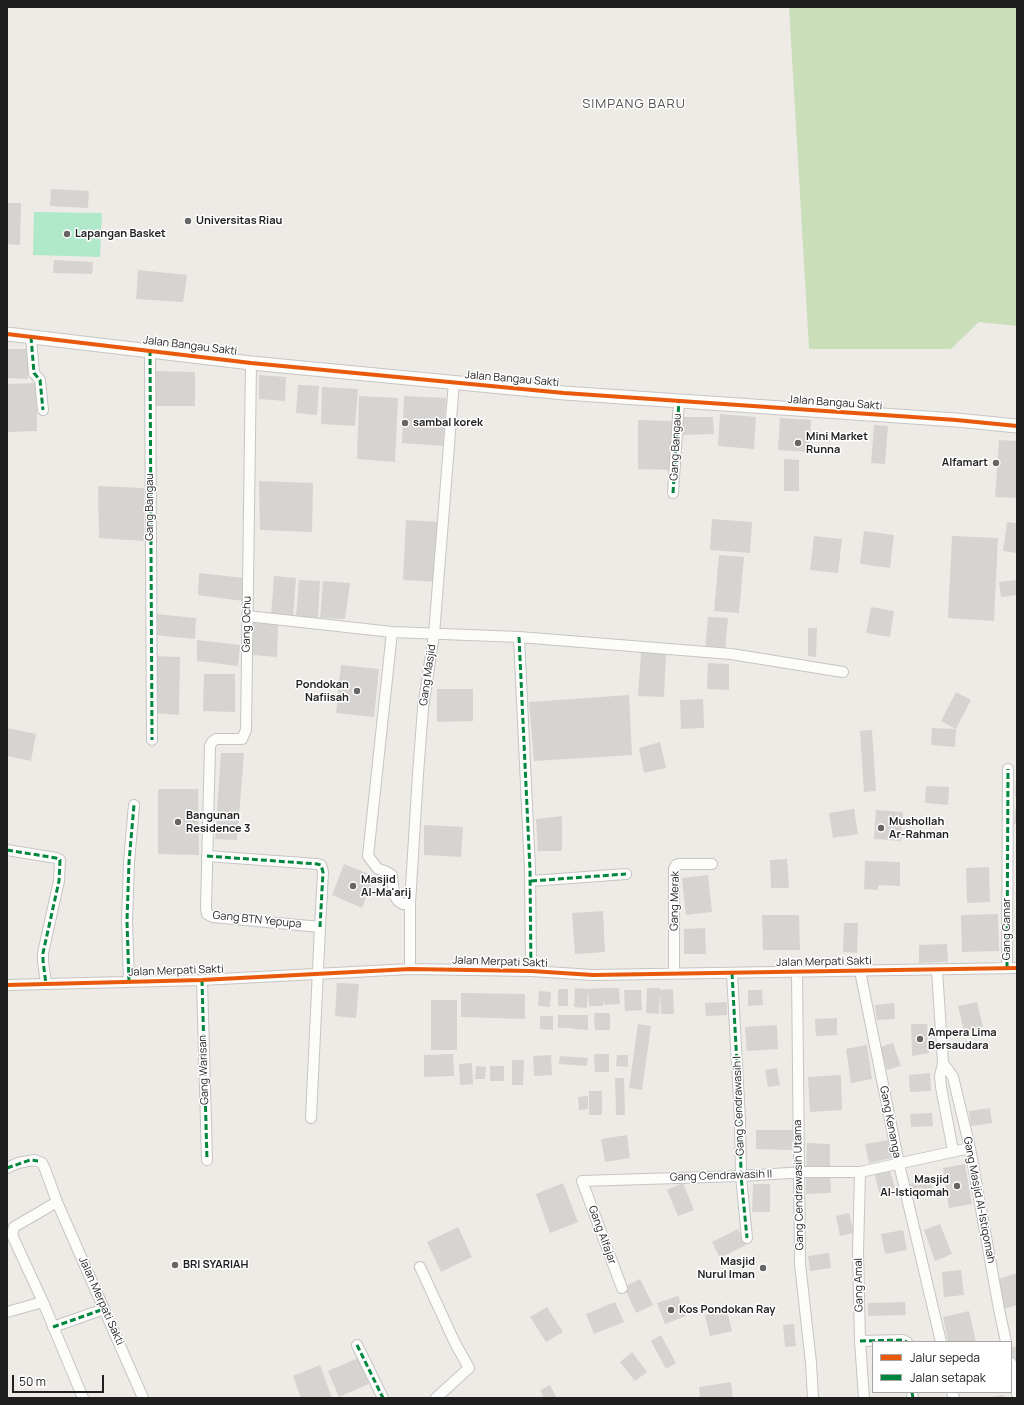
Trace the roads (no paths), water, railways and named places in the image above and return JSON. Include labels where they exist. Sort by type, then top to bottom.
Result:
[{"type":"street","name":"Jalan Bangau Sakti","points":[[7,334],[251,363],[564,393],[956,420],[1017,426]]},
{"type":"street","points":[[31,337],[34,373],[40,380],[43,410]]},
{"type":"street","name":"Gang Bangau","points":[[150,350],[152,740]]},
{"type":"street","name":"Gang Ochu","points":[[208,856],[210,746],[216,739],[242,739],[246,730],[251,363]]},
{"type":"street","name":"Gang Masjid","points":[[410,968],[410,903],[423,708],[434,634],[454,382]]},
{"type":"street","name":"Gang Bangau","points":[[673,493],[679,401]]},
{"type":"street","points":[[247,616],[392,632],[518,637],[731,654],[843,672]]},
{"type":"street","points":[[392,632],[368,856],[378,869],[392,875],[394,895],[398,901],[403,904],[410,903]]},
{"type":"street","points":[[518,637],[530,881],[531,972]]},
{"type":"street","name":"Gang Camar","points":[[1008,769],[1012,968]]},
{"type":"street","points":[[129,982],[129,877],[134,805]]},
{"type":"street","points":[[7,850],[56,858],[60,860],[59,881],[43,953],[46,984]]},
{"type":"street","points":[[208,856],[316,864],[321,865],[324,872],[317,973],[311,1118]]},
{"type":"street","name":"Gang BTN Yepupa","points":[[208,856],[206,908],[208,914],[212,917],[320,927]]},
{"type":"street","name":"Gang Merak","points":[[674,973],[674,869],[679,864],[712,864]]},
{"type":"street","points":[[530,881],[626,874]]},
{"type":"street","name":"Jalan Merpati Sakti","points":[[7,985],[202,980],[410,968],[592,975],[1012,968]]},
{"type":"street","name":"Gang Masjid Al-Istiqomah","points":[[937,970],[942,1062],[940,1076],[953,1151]]},
{"type":"street","name":"Gang Kenanga","points":[[860,971],[899,1164],[940,1341]]},
{"type":"street","name":"Gang Cendrawasih Utama","points":[[797,972],[800,1264],[811,1363],[813,1398]]},
{"type":"street","name":"Gang Cendrawasih I","points":[[732,973],[740,1120],[741,1176],[747,1238]]},
{"type":"street","name":"Gang Warisan","points":[[202,980],[207,1160]]},
{"type":"street","name":"Gang Masjid Al-Istiqomah","points":[[942,1062],[953,1077],[970,1148],[1006,1341]]},
{"type":"street","name":"Gang Cendrawasih II","points":[[582,1181],[741,1176],[799,1172],[860,1172],[970,1148]]},
{"type":"street","name":"Jalan Merpati Sakti","points":[[7,1168],[30,1160],[38,1161],[46,1170],[57,1202],[143,1398]]},
{"type":"street","name":"Gang Amal","points":[[860,1172],[858,1253],[860,1341],[864,1398]]},
{"type":"street","name":"Gang Alfajar","points":[[582,1181],[622,1288]]},
{"type":"street","points":[[57,1202],[16,1224],[12,1230],[12,1235],[54,1327],[83,1398]]},
{"type":"street","points":[[420,1267],[468,1368],[436,1398]]},
{"type":"street","points":[[7,1312],[42,1302]]},
{"type":"street","points":[[54,1327],[104,1309]]},
{"type":"street","points":[[860,1341],[905,1341]]},
{"type":"street","points":[[357,1345],[383,1398]]},
{"type":"street","points":[[1012,1368],[1017,1394]]},
{"type":"place","name":"Universitas Riau","points":[[188,221]]},
{"type":"place","name":"Lapangan Basket","points":[[67,234]]},
{"type":"place","name":"sambal korek","points":[[405,423]]},
{"type":"place","name":"Mini Market Runna","points":[[798,443]]},
{"type":"place","name":"Alfamart","points":[[996,463]]},
{"type":"place","name":"Pondokan Nafiisah","points":[[357,691]]},
{"type":"place","name":"Bangunan Residence 3","points":[[178,822]]},
{"type":"place","name":"Mushollah Ar-Rahman","points":[[881,828]]},
{"type":"place","name":"Masjid Al-Ma'arij","points":[[353,886]]},
{"type":"place","name":"Ampera Lima Bersaudara","points":[[920,1039]]},
{"type":"place","name":"Masjid Al-Istiqomah","points":[[957,1186]]},
{"type":"place","name":"BRI SYARIAH","points":[[175,1265]]},
{"type":"place","name":"Masjid Nurul Iman","points":[[763,1268]]},
{"type":"place","name":"Kos Pondokan Ray","points":[[671,1310]]},
{"type":"district","name":"SIMPANG BARU","points":[[634,104]]}]
